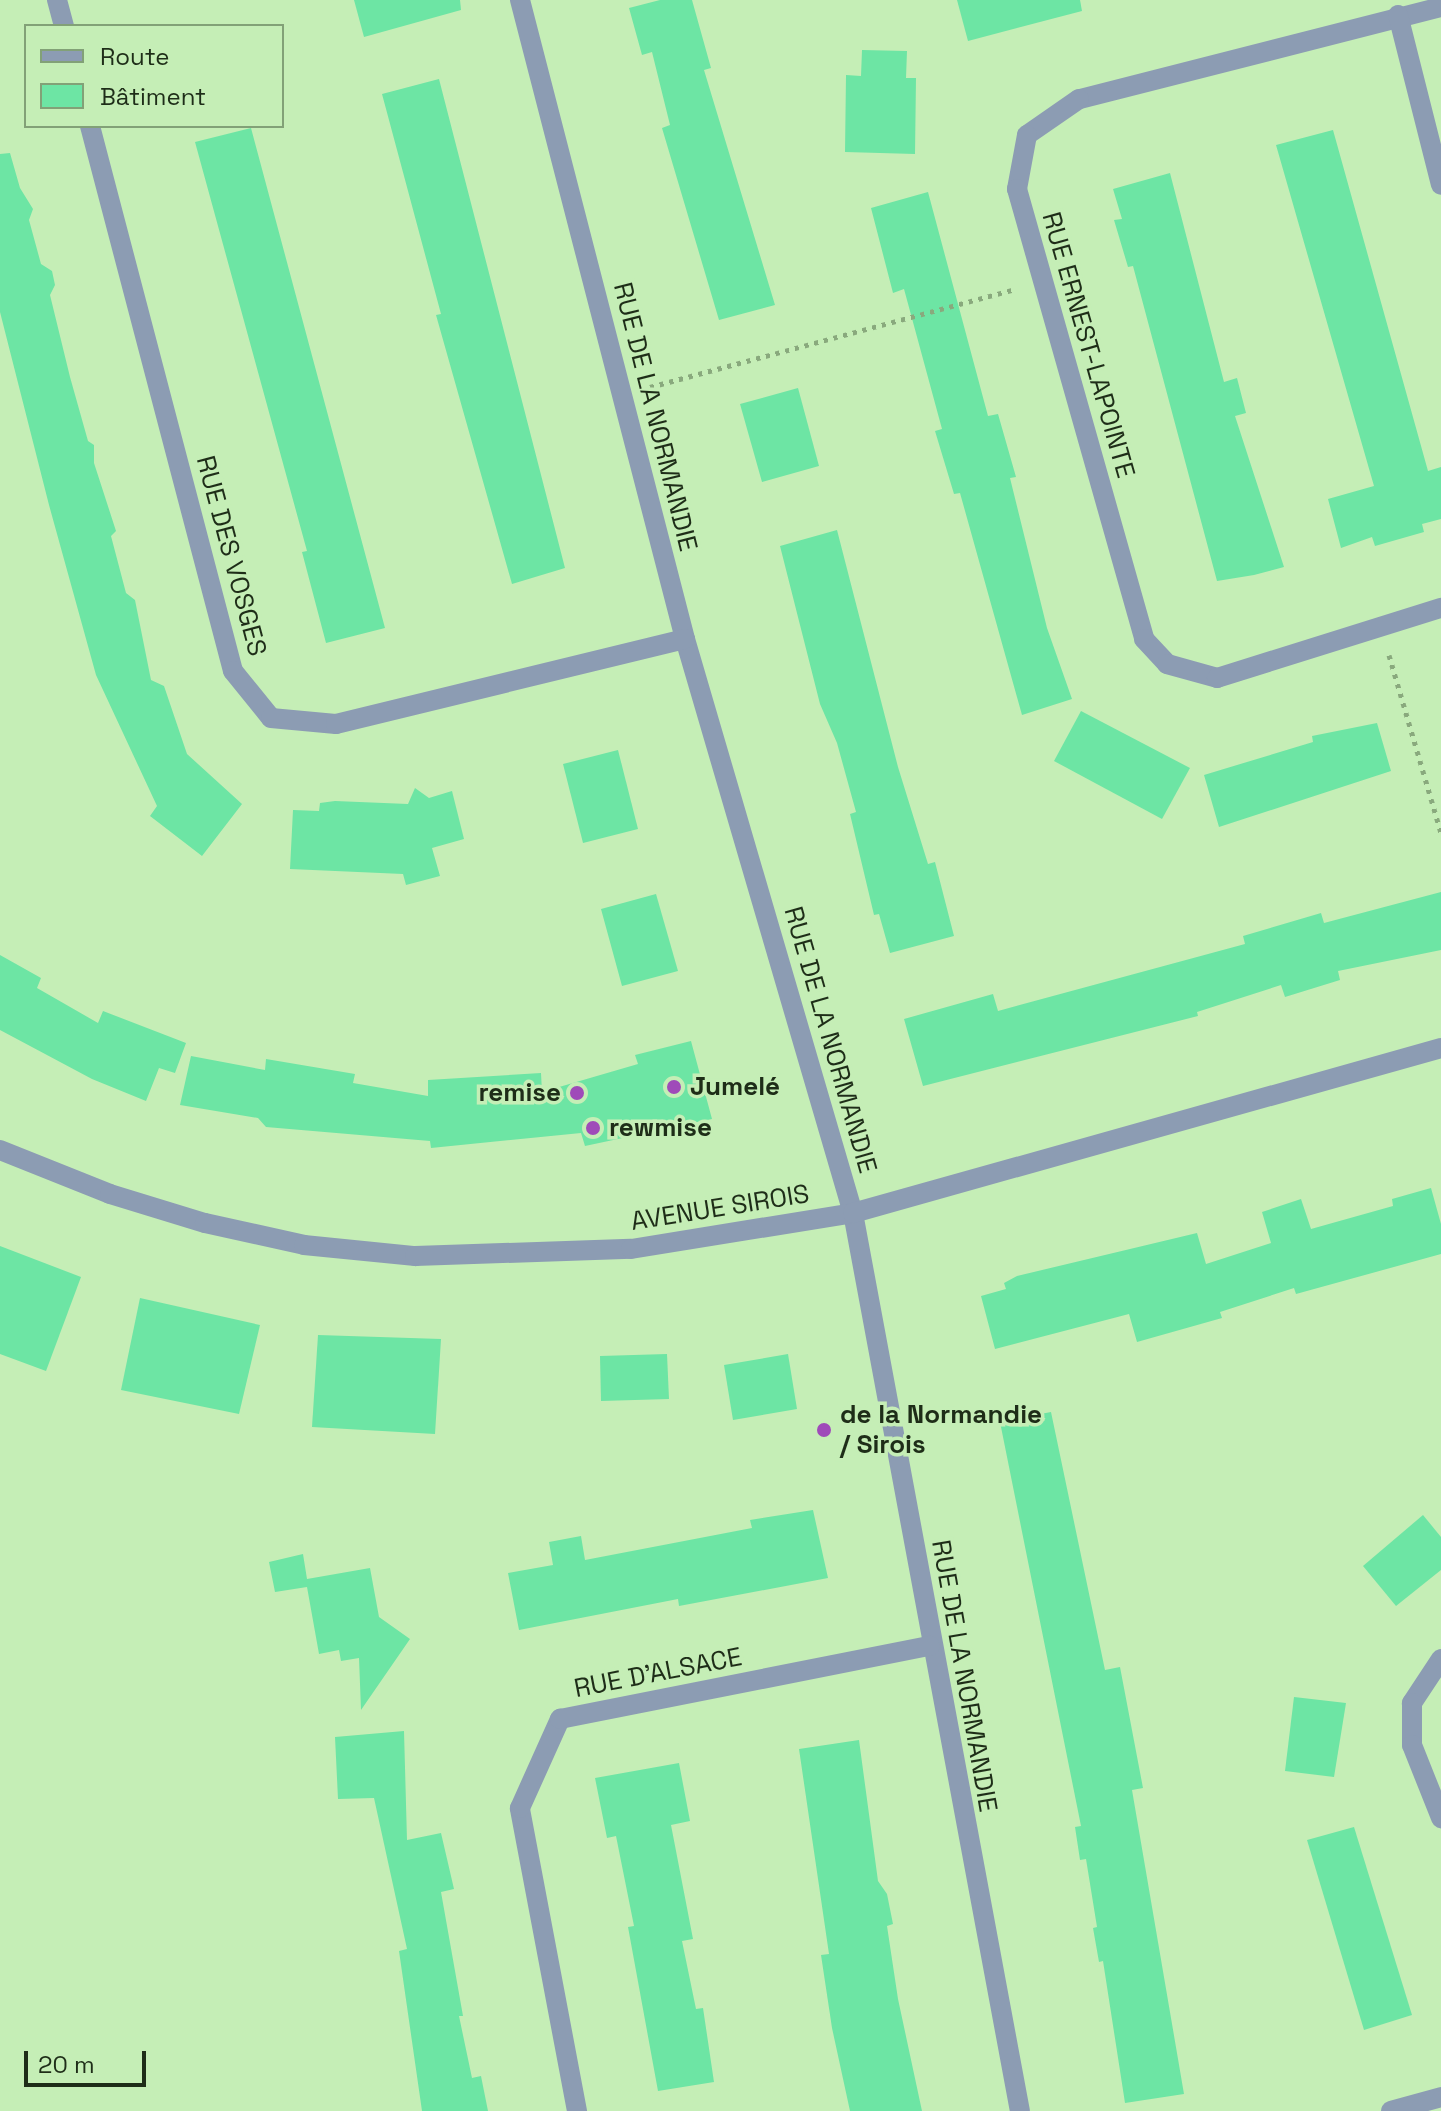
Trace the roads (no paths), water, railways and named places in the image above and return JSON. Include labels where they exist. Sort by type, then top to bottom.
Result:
[{"type":"street","points":[[57,0],[63,24]]},
{"type":"street","name":"RUE DE LA NORMANDIE","points":[[520,0],[685,639],[853,1213],[930,1646],[1020,2111]]},
{"type":"street","name":"RUE ERNEST-LAPOINTE","points":[[1441,7],[1398,15],[1079,99],[1027,135],[1017,189],[1144,639],[1167,664],[1217,678],[1441,608]]},
{"type":"street","points":[[1398,15],[1441,185]]},
{"type":"street","name":"RUE DES VOSGES","points":[[91,128],[233,671],[271,718],[336,724],[685,639]]},
{"type":"street","name":"AVENUE SIROIS","points":[[0,1150],[110,1194],[205,1223],[304,1245],[415,1256],[631,1249],[853,1213],[1441,1048]]},
{"type":"street","name":"RUE D'ALSACE","points":[[577,2111],[520,1808],[560,1719],[930,1646]]},
{"type":"street","points":[[1441,1659],[1412,1703],[1412,1745],[1441,1818]]},
{"type":"street","points":[[1391,2111],[1441,2097]]},
{"type":"place","name":"Jumelé","points":[[674,1087]]},
{"type":"place","name":"remise","points":[[577,1093]]},
{"type":"place","name":"rewmise","points":[[593,1128]]},
{"type":"place","name":"de la Normandie / Sirois","points":[[824,1430]]}]
